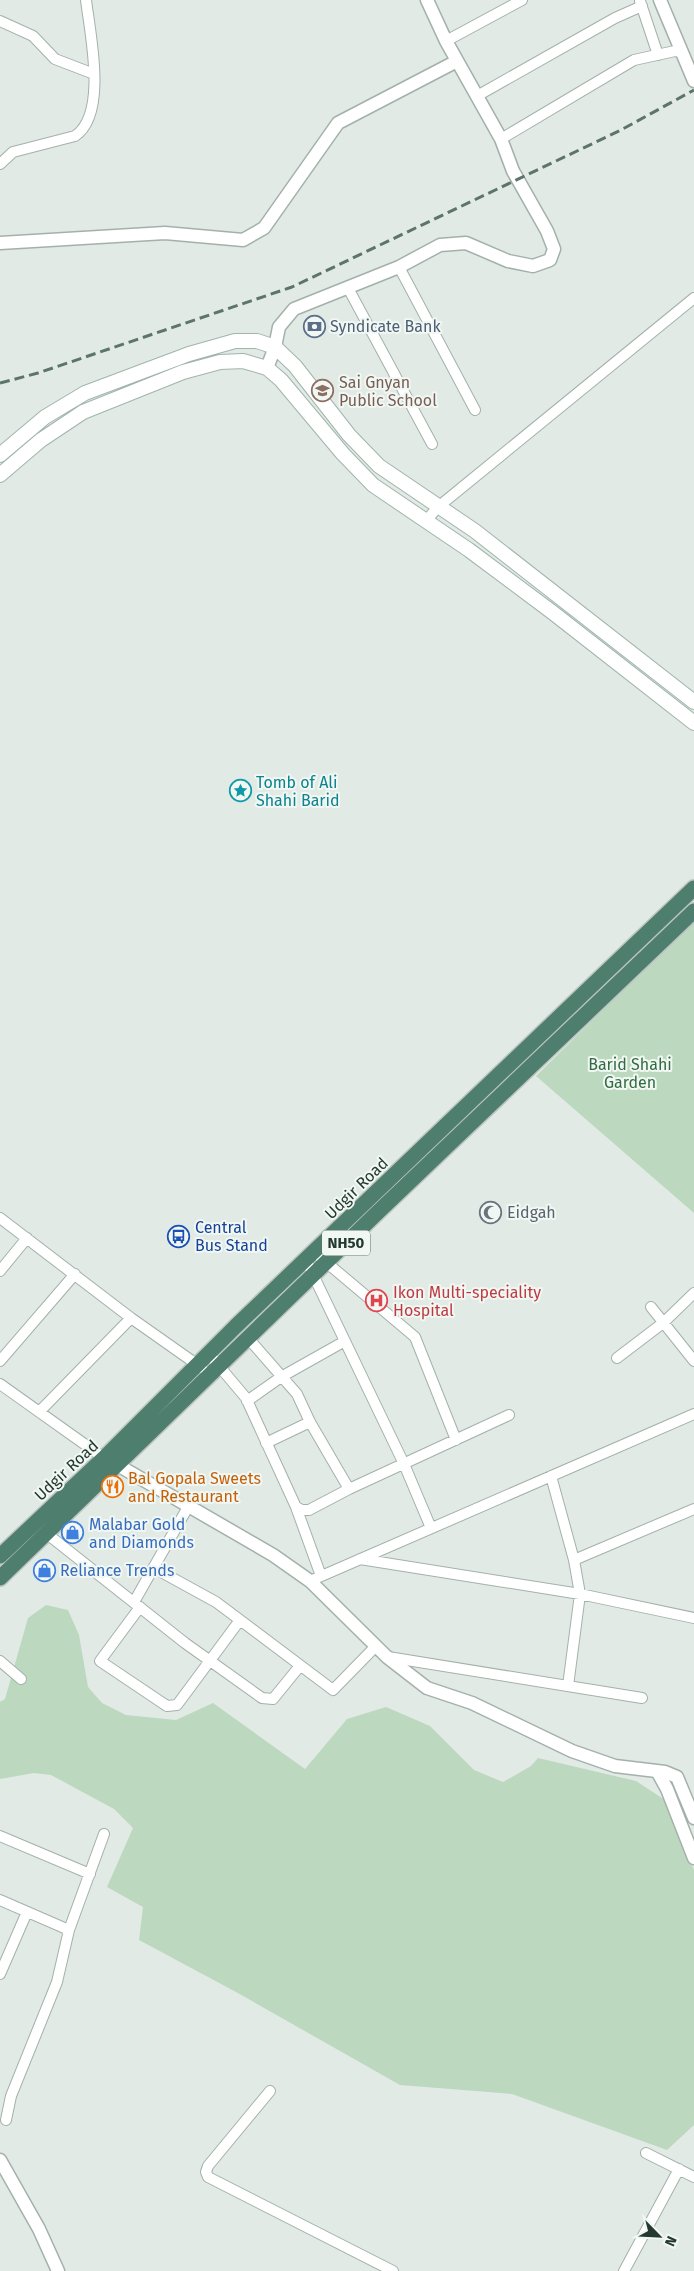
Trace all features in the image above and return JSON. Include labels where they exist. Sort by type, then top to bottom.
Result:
[{"type":"highway","name":"Udgir Road","points":[[0,1578],[46,1533],[209,1354],[694,888]]},
{"type":"highway","name":"Udgir Road","points":[[0,1556],[215,1370],[694,912]]},
{"type":"main road","points":[[0,455],[45,417],[85,394],[189,354],[235,340],[257,341],[275,347],[295,366],[349,435],[379,466],[475,531],[694,702]]},
{"type":"main road","points":[[0,475],[41,440],[83,412],[183,372],[220,362],[243,361],[267,368],[281,380],[343,454],[373,485],[469,550],[694,723]]},
{"type":"street","points":[[0,164],[13,152],[75,136],[83,131],[91,114],[94,74],[86,0]]},
{"type":"street","points":[[267,368],[280,327],[294,309],[399,267],[440,245],[466,244],[508,261],[533,266],[550,260],[554,249],[547,231],[513,171],[501,140],[446,41],[428,0]]},
{"type":"street","points":[[446,41],[522,0]]},
{"type":"street","points":[[660,0],[694,81]]},
{"type":"street","points":[[666,0],[667,19]]},
{"type":"street","points":[[477,96],[641,3],[658,55]]},
{"type":"street","points":[[0,21],[33,36],[55,59],[94,74]]},
{"type":"street","points":[[501,140],[634,60],[682,52]]},
{"type":"street","points":[[0,243],[165,233],[243,240],[264,228],[319,146],[338,123],[457,61]]},
{"type":"street","points":[[399,267],[475,410]]},
{"type":"street","points":[[348,288],[432,444]]},
{"type":"street","points":[[425,522],[438,507],[694,298]]},
{"type":"street","points":[[0,1218],[131,1318],[198,1366],[215,1370]]},
{"type":"street","points":[[0,1271],[27,1238]]},
{"type":"street","points":[[310,1256],[326,1263],[415,1337],[456,1440]]},
{"type":"street","points":[[310,1256],[313,1275],[404,1464],[431,1528]]},
{"type":"street","points":[[0,1361],[75,1274]]},
{"type":"street","points":[[617,1358],[663,1323],[694,1293]]},
{"type":"street","points":[[651,1307],[694,1361]]},
{"type":"street","points":[[39,1412],[131,1318]]},
{"type":"street","points":[[248,1338],[297,1394],[310,1422],[349,1489]]},
{"type":"street","points":[[247,1401],[281,1377],[345,1341]]},
{"type":"street","points":[[209,1354],[215,1370],[247,1401],[296,1507],[315,1579]]},
{"type":"street","points":[[0,1384],[111,1461],[315,1579],[387,1657],[427,1688],[472,1703],[572,1751],[615,1766],[665,1772],[677,1777],[686,1793],[694,1818]]},
{"type":"street","points":[[315,1579],[694,1414]]},
{"type":"street","points":[[296,1507],[302,1510],[309,1510],[349,1489],[509,1415]]},
{"type":"street","points":[[266,1443],[310,1422]]},
{"type":"street","points":[[551,1476],[574,1560],[580,1594],[568,1686]]},
{"type":"street","points":[[188,1507],[154,1568],[137,1604],[100,1661],[172,1707],[177,1705],[240,1620]]},
{"type":"street","points":[[574,1560],[694,1509]]},
{"type":"street","points":[[46,1533],[209,1660],[262,1698],[267,1700],[274,1699],[299,1667]]},
{"type":"street","points":[[360,1559],[580,1594],[694,1618]]},
{"type":"street","points":[[154,1568],[216,1602],[299,1667],[333,1690],[376,1646]]},
{"type":"street","points":[[387,1657],[642,1698]]},
{"type":"street","points":[[0,1661],[22,1679]]},
{"type":"street","points":[[657,1772],[667,1789],[694,1858]]},
{"type":"street","points":[[6,2120],[11,2096],[57,1982],[69,1930],[104,1834]]},
{"type":"street","points":[[0,1836],[90,1874]]},
{"type":"street","points":[[0,1900],[69,1930]]},
{"type":"street","points":[[0,1974],[27,1912]]},
{"type":"street","points":[[270,2091],[208,2166],[206,2172],[208,2177],[393,2271]]},
{"type":"street","points":[[646,2153],[694,2177]]},
{"type":"street","points":[[0,2160],[40,2229],[58,2271]]},
{"type":"street","points":[[624,2271],[679,2169]]},
{"type":"green space","name":"Barid Shahi Garden","points":[[694,920],[694,1213],[536,1076]]},
{"type":"green space","points":[[46,1605],[68,1610],[79,1635],[88,1687],[102,1703],[126,1715],[176,1720],[213,1703],[305,1769],[347,1719],[386,1707],[430,1726],[474,1770],[503,1782],[531,1766],[538,1758],[636,1781],[665,1800],[694,1870],[694,2125],[667,2150],[512,2094],[400,2085],[236,1992],[139,1940],[143,1907],[107,1887],[133,1828],[114,1809],[51,1775],[34,1773],[0,1779],[0,1702],[5,1699],[28,1618]]},
{"type":"railway","points":[[0,383],[38,373],[292,287],[621,130],[694,90]]},
{"type":"place","name":"Syndicate Bank","points":[[314,326]]},
{"type":"place","name":"Sai Gnyan Public School","points":[[323,391]]},
{"type":"place","name":"Tomb of Ali Shahi Barid","points":[[240,791]]},
{"type":"place","name":"Eidgah","points":[[491,1212]]},
{"type":"place","name":"Central Bus Stand","points":[[179,1236]]},
{"type":"place","name":"Ikon Multi-speciality Hospital","points":[[377,1301]]},
{"type":"place","name":"Bal Gopala Sweets and Restaurant","points":[[112,1487]]},
{"type":"place","name":"Malabar Gold and Diamonds","points":[[73,1533]]},
{"type":"place","name":"Reliance Trends","points":[[44,1570]]}]
